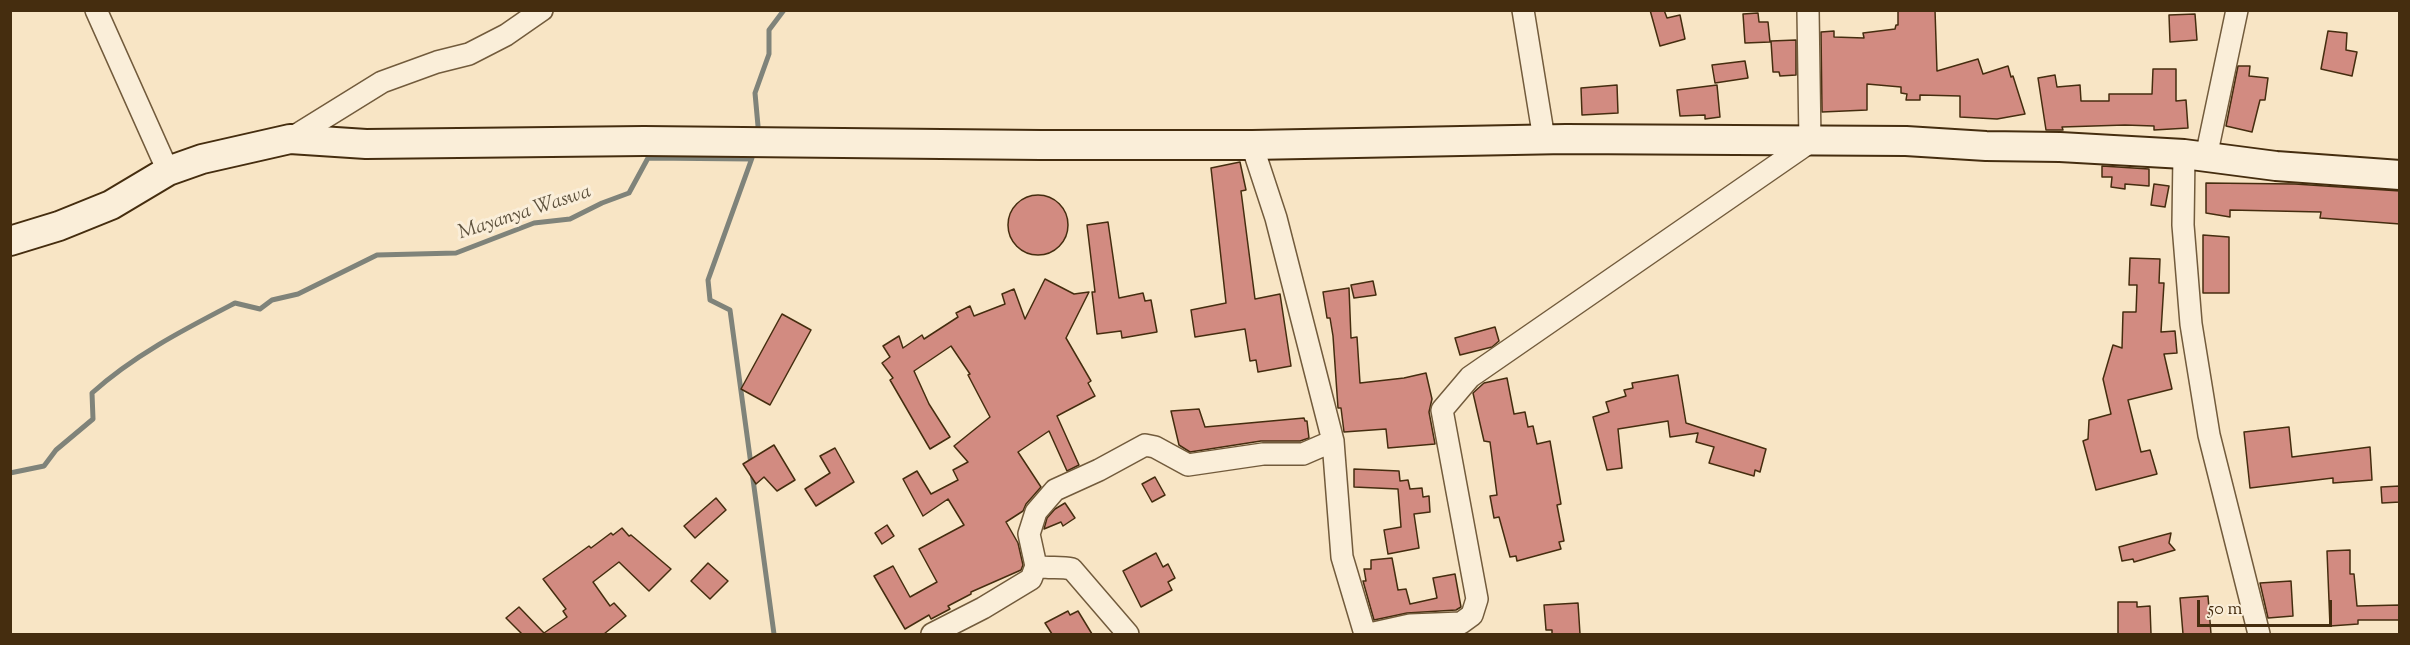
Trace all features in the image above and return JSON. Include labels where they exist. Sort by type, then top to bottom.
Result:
[{"type":"street","points":[[96,10],[168,171]]},
{"type":"street","points":[[290,139],[382,82],[437,62],[469,54],[506,35],[542,10]]},
{"type":"street","points":[[1523,10],[1544,140]]},
{"type":"street","points":[[1808,10],[1810,142]]},
{"type":"street","points":[[2237,10],[2195,156],[2183,225],[2191,324],[2209,435],[2259,634]]},
{"type":"street","points":[[10,242],[59,226],[111,205],[168,171],[213,156],[290,139],[366,144],[655,141],[1252,145],[1544,140],[1906,141],[2195,156],[2276,166],[2400,175]]},
{"type":"street","points":[[1374,634],[1410,625],[1461,623],[1472,615],[1477,599],[1442,410],[1470,377],[1810,142]]},
{"type":"street","points":[[1252,145],[1276,218],[1333,441],[1342,557],[1365,634]]},
{"type":"street","points":[[932,634],[983,608],[1031,579],[1036,566],[1029,534],[1036,512],[1055,490],[1145,445],[1155,447],[1188,465],[1263,454],[1303,454],[1333,441]]},
{"type":"street","points":[[1036,566],[1050,569],[1064,567],[1072,569],[1128,634]]},
{"type":"building","points":[[1650,10],[1664,10],[1667,18],[1680,15],[1685,39],[1660,46]]},
{"type":"building","points":[[1898,10],[1935,10],[1937,71],[1978,59],[1983,74],[2008,66],[2025,114],[1997,119],[1960,117],[1960,96],[1920,95],[1920,100],[1906,100],[1907,94],[1901,93],[1901,87],[1867,84],[1867,110],[1822,112],[1821,32],[1834,31],[1834,37],[1864,38],[1863,33],[1895,29],[1898,25]]},
{"type":"building","points":[[1758,13],[1759,22],[1768,22],[1770,42],[1745,43],[1743,14]]},
{"type":"building","points":[[2195,14],[2197,40],[2170,42],[2169,15]]},
{"type":"building","points":[[2328,31],[2347,33],[2346,50],[2357,52],[2352,76],[2321,69]]},
{"type":"building","points":[[1796,40],[1796,75],[1780,76],[1779,72],[1773,72],[1771,41]]},
{"type":"building","points":[[1745,61],[1748,78],[1715,83],[1712,65]]},
{"type":"building","points":[[2238,66],[2250,66],[2249,76],[2268,78],[2265,100],[2260,100],[2252,132],[2226,126]]},
{"type":"building","points":[[2153,69],[2176,69],[2176,101],[2186,100],[2188,128],[2154,130],[2154,126],[2125,125],[2062,127],[2063,130],[2046,130],[2038,78],[2055,75],[2057,87],[2080,85],[2081,101],[2109,101],[2109,94],[2152,94]]},
{"type":"building","points":[[1617,85],[1618,113],[1582,115],[1581,88]]},
{"type":"building","points":[[1717,85],[1720,117],[1705,119],[1705,115],[1680,116],[1677,90]]},
{"type":"building","points":[[1240,162],[1246,190],[1241,191],[1255,299],[1280,294],[1291,366],[1258,372],[1256,360],[1250,361],[1245,329],[1195,337],[1191,310],[1226,303],[1211,168]]},
{"type":"building","points":[[2102,166],[2149,169],[2149,186],[2125,184],[2125,189],[2111,187],[2112,177],[2102,177]]},
{"type":"building","points":[[2206,183],[2295,184],[2400,191],[2400,224],[2320,218],[2321,212],[2230,210],[2230,217],[2206,213]]},
{"type":"building","points":[[2154,184],[2169,186],[2165,207],[2151,205]]},
{"type":"building","points":[[1032,195],[1044,195],[1055,200],[1063,208],[1068,225],[1066,237],[1055,250],[1044,255],[1032,255],[1021,250],[1013,242],[1008,231],[1008,219],[1013,208],[1021,200]]},
{"type":"building","points":[[1108,222],[1119,298],[1143,293],[1145,301],[1151,300],[1157,332],[1122,338],[1121,331],[1097,334],[1092,292],[1095,292],[1087,225]]},
{"type":"building","points":[[2203,235],[2229,237],[2229,293],[2203,293]]},
{"type":"building","points":[[2130,258],[2160,259],[2159,283],[2164,283],[2161,332],[2175,331],[2177,353],[2164,354],[2172,389],[2128,400],[2141,452],[2150,450],[2157,474],[2096,490],[2083,441],[2088,439],[2089,420],[2111,414],[2103,379],[2113,345],[2122,348],[2123,312],[2136,312],[2137,285],[2129,285]]},
{"type":"building","points":[[1045,279],[1074,294],[1089,292],[1066,338],[1091,381],[1088,383],[1095,396],[1057,416],[1079,465],[1067,471],[1049,431],[1018,452],[1041,487],[1023,511],[1006,522],[1018,543],[1023,565],[1021,570],[971,592],[948,606],[950,609],[931,619],[929,615],[905,629],[874,576],[893,566],[910,597],[937,582],[919,549],[964,525],[948,499],[923,516],[903,479],[917,471],[931,494],[958,480],[953,470],[968,462],[954,446],[990,417],[968,375],[970,374],[951,346],[914,371],[929,404],[950,437],[930,449],[890,380],[893,378],[882,363],[890,357],[883,346],[899,336],[903,348],[922,335],[924,339],[958,317],[956,313],[970,306],[974,316],[1005,304],[1002,294],[1014,289],[1025,319]]},
{"type":"building","points":[[1373,281],[1376,295],[1354,298],[1351,285]]},
{"type":"building","points":[[1349,288],[1351,338],[1357,337],[1360,383],[1426,373],[1432,399],[1429,412],[1435,444],[1388,448],[1386,429],[1344,432],[1341,408],[1338,408],[1333,336],[1330,318],[1327,318],[1323,292]]},
{"type":"building","points":[[782,314],[811,330],[770,405],[741,389]]},
{"type":"building","points":[[1495,327],[1499,341],[1492,347],[1460,355],[1455,338]]},
{"type":"building","points":[[1678,375],[1686,423],[1766,449],[1760,472],[1755,470],[1754,476],[1709,463],[1714,447],[1696,442],[1698,433],[1670,437],[1668,421],[1618,429],[1622,468],[1607,470],[1593,417],[1609,412],[1606,402],[1626,396],[1624,390],[1633,388],[1632,383]]},
{"type":"building","points":[[1507,378],[1514,414],[1525,412],[1528,427],[1533,426],[1537,444],[1550,441],[1561,504],[1557,505],[1564,541],[1559,542],[1561,549],[1517,561],[1516,556],[1510,557],[1499,517],[1494,518],[1490,496],[1497,495],[1490,442],[1484,441],[1473,393],[1484,383]]},
{"type":"building","points":[[1199,409],[1205,427],[1304,418],[1307,421],[1309,438],[1300,441],[1261,441],[1190,452],[1179,445],[1171,411]]},
{"type":"building","points":[[2289,427],[2292,457],[2370,447],[2372,480],[2333,483],[2333,478],[2250,488],[2244,432]]},
{"type":"building","points":[[774,445],[795,480],[777,491],[764,477],[756,484],[743,464]]},
{"type":"building","points":[[835,448],[854,482],[816,506],[805,489],[830,473],[820,456]]},
{"type":"building","points":[[1354,469],[1399,471],[1400,481],[1408,480],[1410,489],[1422,488],[1423,497],[1429,496],[1430,512],[1414,514],[1419,548],[1388,554],[1384,530],[1401,527],[1398,489],[1354,487]]},
{"type":"building","points":[[1155,477],[1165,495],[1152,502],[1142,484]]},
{"type":"building","points":[[2400,486],[2400,502],[2382,503],[2381,487]]},
{"type":"building","points":[[716,498],[726,510],[695,538],[684,526]]},
{"type":"building","points":[[1065,503],[1075,518],[1063,526],[1061,522],[1044,529],[1047,518]]},
{"type":"building","points":[[887,525],[894,536],[882,544],[875,533]]},
{"type":"building","points":[[622,528],[671,569],[649,591],[619,562],[593,582],[610,606],[614,603],[626,616],[604,634],[522,634],[506,618],[519,607],[544,633],[567,617],[563,611],[566,609],[543,579],[589,546],[591,548]]},
{"type":"building","points":[[2171,533],[2169,543],[2175,550],[2134,562],[2133,559],[2122,561],[2119,547]]},
{"type":"building","points":[[2350,550],[2350,574],[2354,574],[2357,606],[2400,605],[2400,620],[2358,620],[2358,624],[2330,626],[2327,551]]},
{"type":"building","points":[[1156,553],[1163,567],[1168,564],[1175,578],[1168,582],[1172,590],[1141,607],[1123,571]]},
{"type":"building","points":[[1392,558],[1398,590],[1406,589],[1410,604],[1437,598],[1433,578],[1455,574],[1461,607],[1456,610],[1407,613],[1374,620],[1363,581],[1366,581],[1364,569],[1371,569],[1371,560]]},
{"type":"building","points":[[708,563],[728,581],[710,599],[691,581]]},
{"type":"building","points":[[2291,581],[2293,616],[2268,618],[2260,583]]},
{"type":"building","points":[[2208,596],[2211,634],[2183,634],[2180,598]]},
{"type":"building","points":[[2118,602],[2137,602],[2137,607],[2150,606],[2151,634],[2118,634]]},
{"type":"building","points":[[1578,603],[1580,634],[1552,634],[1552,630],[1546,630],[1544,605]]},
{"type":"building","points":[[1068,611],[1070,615],[1078,611],[1092,634],[1052,634],[1045,623]]},
{"type":"waterway","name":"Mayanya Waswa","points":[[757,134],[755,93],[769,54],[769,30],[784,10]]},
{"type":"waterway","name":"Mayanya Waswa","points":[[10,473],[44,466],[56,450],[93,419],[92,393],[108,379],[160,344],[235,303],[260,309],[272,300],[298,294],[377,255],[456,253],[534,223],[570,219],[629,193],[648,158],[751,159]]},
{"type":"waterway","name":"Mayanya Waswa","points":[[752,158],[708,280],[710,300],[730,310],[774,634]]}]
